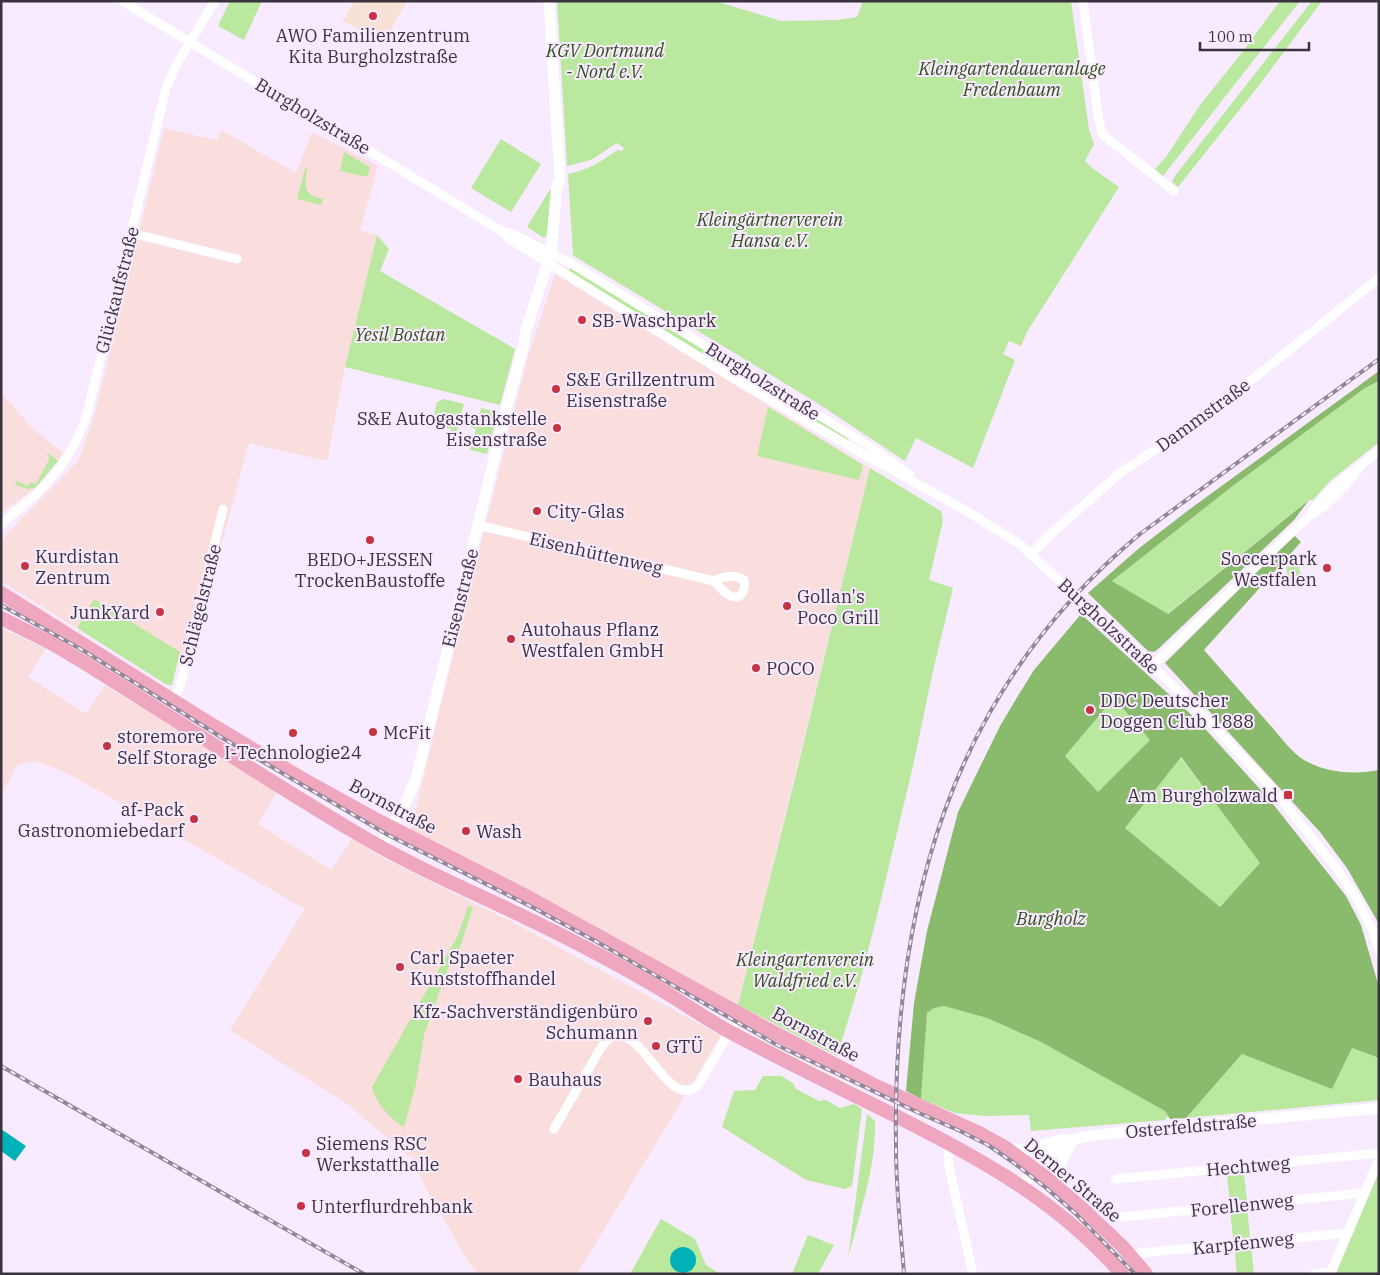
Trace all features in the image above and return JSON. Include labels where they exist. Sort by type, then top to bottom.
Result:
[{"type":"main road","name":"Bornstraße","points":[[1,593],[257,752],[392,828],[542,905],[739,1015],[885,1090]]},
{"type":"main road","name":"Bornstraße","points":[[1,618],[51,643],[85,663],[381,846],[591,951],[660,989],[730,1032],[884,1111]]},
{"type":"main road","name":"Derner Straße","points":[[885,1090],[977,1132],[1006,1148],[1036,1169],[1108,1232],[1146,1274]]},
{"type":"main road","name":"Derner Straße","points":[[884,1111],[950,1144],[1022,1186],[1080,1231],[1122,1274]]},
{"type":"street","name":"Burgholzstraße","points":[[122,1],[503,232],[511,233],[728,375],[896,468]]},
{"type":"street","name":"Glückaufstraße","points":[[1,525],[38,493],[60,468],[78,438],[89,406],[166,88],[176,65],[215,1]]},
{"type":"street","name":"Eisenstraße","points":[[381,846],[408,798],[417,775],[516,371],[524,344],[532,332],[553,260],[560,180],[549,1]]},
{"type":"street","points":[[1083,1],[1102,134],[1174,192]]},
{"type":"street","points":[[131,233],[237,259]]},
{"type":"street","name":"Burgholzstraße","points":[[553,260],[821,417],[939,496],[1008,536],[1031,554],[1200,712],[1275,792],[1333,863],[1358,901],[1373,932],[1379,951]]},
{"type":"street","name":"Dammstraße","points":[[1031,554],[1120,473],[1243,387],[1379,278]]},
{"type":"street","points":[[1152,666],[1308,517],[1337,495],[1361,466],[1379,450]]},
{"type":"street","name":"Schlägelstraße","points":[[173,700],[180,687],[223,509]]},
{"type":"street","name":"Glückaufstraße","points":[[1,530],[10,516]]},
{"type":"street","name":"Eisenhüttenweg","points":[[478,525],[714,581]]},
{"type":"street","points":[[554,1129],[602,1046],[609,1038],[621,1036],[632,1041],[674,1086],[686,1090],[699,1084],[739,1015]]},
{"type":"street","name":"Osterfeldstraße","points":[[1022,1186],[1036,1169],[1057,1149],[1074,1139],[1114,1133],[1379,1108]]},
{"type":"street","points":[[1006,1148],[1025,1150],[1059,1140],[1074,1139]]},
{"type":"street","points":[[1063,1191],[1060,1180],[1060,1166],[1074,1139]]},
{"type":"street","points":[[950,1144],[948,1160],[973,1274]]},
{"type":"street","name":"Hechtweg","points":[[1116,1179],[1379,1154]]},
{"type":"street","points":[[1314,1274],[1330,1273],[1379,1159]]},
{"type":"street","name":"Forellenweg","points":[[1121,1217],[1364,1193]]},
{"type":"street","name":"Karpfenweg","points":[[1140,1253],[1347,1233]]},
{"type":"shaded area","name":"AWO Familienzentrum Kita Burgholzstraße","points":[[354,1],[407,1],[389,33],[385,31],[380,40],[343,21]]},
{"type":"shaded area","points":[[164,128],[215,140],[217,140],[221,130],[296,173],[312,132],[378,166],[360,230],[377,235],[345,367],[327,461],[249,443],[190,660],[95,599],[76,628],[1,581],[1,544],[5,536],[78,461],[94,417]]},
{"type":"shaded area","points":[[555,274],[870,468],[738,1005],[720,998],[410,832],[527,360]]},
{"type":"shaded area","points":[[1,392],[31,427],[63,453],[34,489],[1,513]]},
{"type":"shaded area","points":[[1,628],[46,649],[28,677],[86,714],[105,685],[277,792],[258,824],[331,870],[352,839],[383,858],[518,925],[721,1036],[577,1274],[478,1274],[469,1263],[427,1191],[411,1155],[408,1156],[352,1107],[230,1030],[305,909],[117,801],[50,766],[34,761],[17,765],[1,796]]},
{"type":"green space","points":[[230,1],[262,1],[244,40],[218,26]]},
{"type":"green space","points":[[557,1],[715,1],[781,21],[837,20],[857,17],[863,1],[1071,1],[1089,130],[1094,144],[1085,161],[1119,187],[1027,332],[1021,346],[1009,341],[1003,354],[1015,360],[973,468],[916,438],[905,461],[814,401],[574,256],[568,174],[588,168],[617,150],[622,151],[624,148],[617,143],[591,160],[567,166]]},
{"type":"green space","points":[[1280,1],[1300,1],[1163,176],[1155,169],[1166,157],[1200,105]]},
{"type":"green space","points":[[1312,1],[1322,1],[1260,84],[1178,187],[1172,182],[1175,176]]},
{"type":"green space","points":[[501,139],[541,164],[511,212],[471,188]]},
{"type":"green space","points":[[344,152],[370,167],[367,177],[340,171]]},
{"type":"green space","points":[[306,166],[306,188],[311,195],[323,199],[321,205],[297,199]]},
{"type":"green space","points":[[551,188],[547,234],[544,238],[527,227]]},
{"type":"green space","name":"Yesil Bostan","points":[[377,235],[389,249],[380,271],[515,349],[500,405],[345,367]]},
{"type":"green space","points":[[571,266],[849,437],[849,439],[847,441],[568,272]]},
{"type":"green space","points":[[1379,371],[1379,381],[1365,388],[1234,485],[1112,581],[1168,614],[1309,500],[1294,520],[1156,651],[1148,651],[1088,593],[1138,549],[1190,509]]},
{"type":"green space","points":[[1379,381],[1379,442],[1330,481],[1313,500],[1309,500],[1167,614],[1112,581],[1234,485],[1365,388]]},
{"type":"green space","points":[[444,399],[464,404],[452,449],[447,448],[451,429],[432,424],[437,402]]},
{"type":"green space","points":[[768,407],[863,465],[859,480],[757,456]]},
{"type":"green space","points":[[481,408],[498,412],[487,454],[470,450],[476,429],[470,427],[471,424],[477,425]]},
{"type":"green space","points":[[46,454],[49,454],[58,461],[35,488],[28,489],[15,485],[16,481],[28,486],[31,482],[36,484],[50,458]]},
{"type":"green space","name":"Kleingartenverein Waldfried e.V.","points":[[870,468],[941,511],[943,521],[929,580],[953,588],[876,920],[859,985],[837,1056],[738,1005]]},
{"type":"green space","points":[[1294,535],[1301,542],[1204,650],[1286,744],[1304,760],[1322,768],[1341,772],[1379,770],[1379,924],[1347,868],[1320,832],[1165,663]]},
{"type":"green space","points":[[1299,565],[1302,585],[1289,587],[1286,567]]},
{"type":"green space","points":[[94,599],[180,652],[172,685],[167,685],[77,628]]},
{"type":"green space","name":"Burgholz","points":[[1081,614],[1197,720],[1269,799],[1346,896],[1361,925],[1378,984],[1379,1058],[1352,1048],[1332,1089],[1242,1054],[1186,1118],[1170,1119],[1165,1111],[1041,1042],[987,1018],[944,1006],[934,1008],[927,1013],[921,1099],[906,1091],[914,1003],[927,931],[958,812],[1000,726],[1034,670]],"holes":[[[1114,698],[1150,740],[1098,792],[1065,756]],[[1181,757],[1260,863],[1220,907],[1125,828]]]},
{"type":"green space","points":[[1114,698],[1150,740],[1098,792],[1065,756]]},
{"type":"green space","points":[[1180,757],[1261,863],[1220,907],[1125,828]]},
{"type":"green space","points":[[468,906],[473,907],[461,945],[450,963],[424,1035],[416,1084],[404,1127],[384,1110],[372,1087],[458,935]]},
{"type":"green space","points":[[944,1006],[987,1018],[1041,1042],[1165,1111],[1168,1116],[1165,1120],[1031,1131],[1029,1115],[985,1116],[955,1113],[921,1099],[927,1013],[934,1008]]},
{"type":"green space","points":[[1352,1048],[1379,1058],[1379,1100],[1186,1118],[1242,1054],[1332,1089]]},
{"type":"green space","points":[[763,1076],[781,1076],[793,1083],[796,1089],[819,1101],[826,1100],[840,1108],[854,1104],[862,1109],[852,1186],[845,1189],[806,1180],[722,1127],[734,1091],[755,1090]]},
{"type":"green space","points":[[867,1114],[875,1121],[873,1156],[848,1258]]},
{"type":"green space","points":[[1379,1172],[1379,1274],[1336,1274]]},
{"type":"green space","points":[[1244,1175],[1247,1200],[1230,1201],[1227,1176]]},
{"type":"green space","points":[[1247,1206],[1250,1237],[1233,1239],[1230,1208]]},
{"type":"green space","points":[[661,1219],[695,1239],[706,1265],[720,1274],[630,1274]]},
{"type":"green space","points":[[808,1235],[834,1245],[818,1274],[792,1274]]},
{"type":"green space","points":[[1251,1244],[1254,1274],[1237,1274],[1234,1245]]},
{"type":"water","points":[[1,1129],[26,1146],[15,1161],[1,1151]]},
{"type":"water","points":[[683,1247],[692,1251],[696,1260],[692,1269],[683,1273],[674,1269],[670,1260],[674,1251]]},
{"type":"railway","points":[[904,1274],[896,1148],[898,1059],[906,973],[921,890],[945,810],[978,735],[1021,663],[1075,596],[1140,534],[1379,359]]},
{"type":"railway","points":[[1,605],[84,651],[224,739],[388,835],[532,907],[597,942],[777,1045],[988,1145],[1045,1187],[1076,1214],[1135,1274]]},
{"type":"railway","points":[[1,1066],[364,1274]]},
{"type":"place","name":"AWO Familienzentrum Kita Burgholzstraße","points":[[373,16]]},
{"type":"place","name":"SB-Waschpark","points":[[582,320]]},
{"type":"place","name":"S&E Grillzentrum Eisenstraße","points":[[556,389]]},
{"type":"place","name":"S&E Autogastankstelle Eisenstraße","points":[[557,428]]},
{"type":"place","name":"City-Glas","points":[[537,511]]},
{"type":"place","name":"BEDO+JESSEN TrockenBaustoffe","points":[[370,540]]},
{"type":"place","name":"Kurdistan Zentrum","points":[[25,566]]},
{"type":"place","name":"Soccerpark Westfalen","points":[[1327,568]]},
{"type":"place","name":"Gollan's Poco Grill","points":[[787,606]]},
{"type":"place","name":"JunkYard","points":[[160,612]]},
{"type":"place","name":"Autohaus Pflanz Westfalen GmbH","points":[[511,639]]},
{"type":"place","name":"POCO","points":[[756,668]]},
{"type":"place","name":"DDC Deutscher Doggen Club 1888","points":[[1090,710]]},
{"type":"place","name":"McFit","points":[[373,732]]},
{"type":"place","name":"I-Technologie24","points":[[293,733]]},
{"type":"place","name":"storemore Self Storage","points":[[107,746]]},
{"type":"place","name":"Am Burgholzwald","points":[[1288,795]]},
{"type":"place","name":"af-Pack Gastronomiebedarf","points":[[194,819]]},
{"type":"place","name":"Wash","points":[[466,831]]},
{"type":"place","name":"Carl Spaeter Kunststoffhandel","points":[[400,967]]},
{"type":"place","name":"Kfz-Sachverständigenbüro Schumann","points":[[648,1021]]},
{"type":"place","name":"GTÜ","points":[[656,1046]]},
{"type":"place","name":"Bauhaus","points":[[518,1079]]},
{"type":"place","name":"Siemens RSC Werkstatthalle","points":[[306,1153]]},
{"type":"place","name":"Unterflurdrehbank","points":[[301,1206]]},
{"type":"park label","name":"KGV Dortmund - Nord e.V.","points":[[605,60]]},
{"type":"park label","name":"Kleingartendaueranlage Fredenbaum","points":[[1012,78]]},
{"type":"park label","name":"Kleingärtnerverein Hansa e.V.","points":[[770,229]]}]
